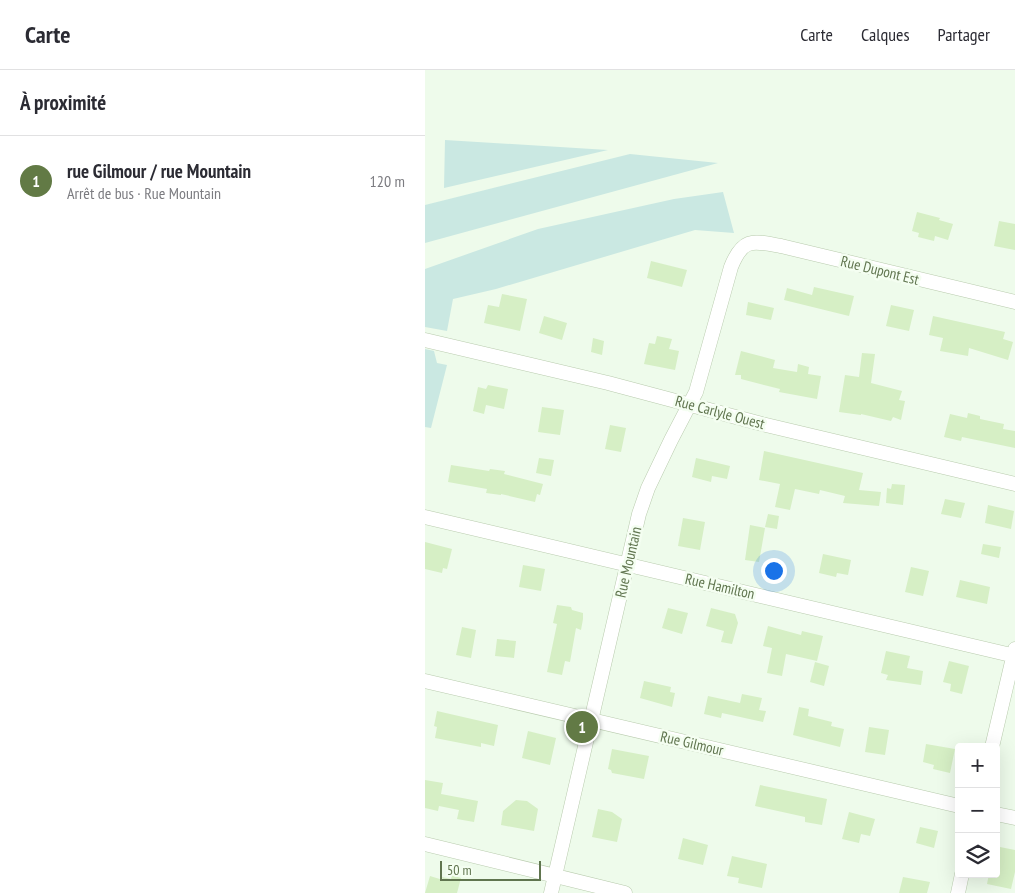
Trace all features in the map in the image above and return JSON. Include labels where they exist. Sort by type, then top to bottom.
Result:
[{"type":"street","name":"Rue Dupont Est","points":[[744,244],[757,242],[781,246],[1015,302]]},
{"type":"street","name":"Rue Mountain","points":[[551,893],[637,522],[648,488],[698,386],[731,267],[735,256],[744,244]]},
{"type":"street","name":"Rue Carlyle Ouest","points":[[425,340],[556,370],[762,424],[1015,484]]},
{"type":"street","name":"Rue Hamilton","points":[[425,517],[1014,653]]},
{"type":"street","points":[[993,743],[1014,653]]},
{"type":"street","name":"Rue Gilmour","points":[[425,681],[955,805]]},
{"type":"street","points":[[1000,815],[1015,818]]},
{"type":"street","points":[[425,844],[625,893]]},
{"type":"street","points":[[958,893],[961,878]]},
{"type":"shaded area","points":[[445,140],[608,150],[444,188]]},
{"type":"shaded area","points":[[630,154],[718,163],[425,243],[425,205]]},
{"type":"shaded area","points":[[723,192],[734,233],[695,230],[496,289],[453,299],[447,331],[425,327],[425,269],[538,229],[674,199]]},
{"type":"shaded area","points":[[425,349],[434,351],[437,363],[447,365],[431,428],[425,427]]},
{"type":"building","points":[[917,212],[940,218],[939,220],[953,224],[948,240],[935,236],[934,241],[918,237],[919,233],[912,231]]},
{"type":"building","points":[[999,221],[1015,224],[1015,250],[994,246]]},
{"type":"building","points":[[651,261],[687,270],[682,287],[647,278]]},
{"type":"building","points":[[814,287],[854,296],[849,316],[784,300],[787,288],[812,295]]},
{"type":"building","points":[[502,294],[527,299],[520,331],[484,323],[488,305],[499,307]]},
{"type":"building","points":[[748,302],[774,308],[771,320],[746,315]]},
{"type":"building","points":[[891,305],[914,310],[909,331],[886,326]]},
{"type":"building","points":[[544,316],[567,323],[562,340],[539,333]]},
{"type":"building","points":[[933,316],[1005,332],[1003,339],[1013,342],[1008,360],[969,348],[968,356],[940,351],[943,338],[929,335]]},
{"type":"building","points":[[657,336],[672,339],[669,349],[679,351],[675,370],[644,364],[649,343],[655,344]]},
{"type":"building","points":[[593,338],[604,341],[602,355],[591,352]]},
{"type":"building","points":[[741,351],[775,360],[773,368],[797,372],[798,364],[809,367],[808,374],[821,376],[817,399],[779,392],[780,389],[741,379],[741,375],[735,375]]},
{"type":"building","points":[[862,353],[875,354],[871,383],[902,391],[899,400],[905,401],[901,420],[893,417],[891,421],[861,414],[839,412],[845,375],[859,377]]},
{"type":"building","points":[[488,385],[508,389],[504,409],[486,405],[484,414],[473,411],[478,387],[486,389]]},
{"type":"building","points":[[542,407],[564,410],[560,435],[538,432]]},
{"type":"building","points":[[968,413],[980,416],[980,419],[1004,424],[1003,429],[1015,431],[1015,448],[962,437],[961,441],[944,437],[950,414],[967,418]]},
{"type":"building","points":[[610,425],[626,428],[621,452],[605,449]]},
{"type":"building","points":[[764,451],[863,473],[859,490],[881,492],[879,506],[843,503],[845,496],[820,490],[819,494],[795,489],[790,510],[775,507],[780,484],[759,480]]},
{"type":"building","points":[[539,458],[554,460],[551,476],[536,473]]},
{"type":"building","points":[[696,458],[730,466],[727,479],[712,476],[711,482],[692,477]]},
{"type":"building","points":[[451,465],[489,471],[490,469],[505,471],[504,474],[543,484],[540,495],[537,494],[535,502],[501,494],[486,493],[487,489],[448,482]]},
{"type":"building","points":[[892,484],[905,485],[903,505],[886,503],[887,488],[891,489]]},
{"type":"building","points":[[945,499],[965,503],[961,518],[941,514]]},
{"type":"building","points":[[988,505],[1014,511],[1011,529],[985,523]]},
{"type":"building","points":[[768,514],[779,516],[777,529],[765,527]]},
{"type":"building","points":[[683,518],[705,522],[700,550],[678,546]]},
{"type":"building","points":[[750,525],[765,528],[759,562],[745,560]]},
{"type":"building","points":[[425,542],[452,549],[447,569],[443,568],[442,573],[425,569]]},
{"type":"building","points":[[983,544],[1001,547],[999,558],[981,554]]},
{"type":"building","points":[[823,554],[851,560],[848,575],[837,573],[836,577],[819,573]]},
{"type":"building","points":[[523,565],[545,569],[541,591],[519,587]]},
{"type":"building","points":[[911,567],[929,571],[923,596],[905,592]]},
{"type":"building","points":[[960,580],[990,587],[987,604],[956,597]]},
{"type":"building","points":[[557,605],[571,607],[572,610],[583,613],[581,630],[576,628],[570,662],[565,661],[562,675],[547,672],[557,624],[553,623]]},
{"type":"building","points":[[668,608],[688,613],[682,634],[662,628]]},
{"type":"building","points":[[711,608],[735,614],[738,623],[732,644],[721,642],[724,631],[706,626]]},
{"type":"building","points":[[768,626],[801,635],[802,631],[823,636],[817,661],[786,654],[782,676],[767,673],[772,648],[763,646]]},
{"type":"building","points":[[462,627],[476,630],[471,658],[456,655]]},
{"type":"building","points":[[497,639],[516,641],[514,658],[495,656]]},
{"type":"building","points":[[886,651],[910,656],[907,668],[923,671],[921,685],[886,680],[888,675],[881,673]]},
{"type":"building","points":[[949,661],[969,666],[962,694],[950,691],[951,684],[943,682]]},
{"type":"building","points":[[815,662],[829,666],[824,686],[810,682]]},
{"type":"building","points":[[644,681],[671,687],[670,692],[675,693],[672,707],[640,698]]},
{"type":"building","points":[[742,694],[762,698],[759,710],[766,711],[763,722],[722,713],[721,718],[704,714],[708,696],[740,703]]},
{"type":"building","points":[[799,707],[809,709],[808,716],[832,722],[831,726],[844,729],[840,747],[793,735]]},
{"type":"building","points":[[437,711],[498,725],[494,746],[481,743],[481,747],[435,738],[437,727],[434,726]]},
{"type":"building","points":[[869,727],[889,730],[885,755],[865,752]]},
{"type":"building","points":[[528,731],[556,738],[550,765],[522,758]]},
{"type":"building","points":[[926,744],[955,749],[950,773],[933,769],[934,765],[923,762]]},
{"type":"building","points":[[612,749],[649,756],[644,779],[612,773],[608,769]]},
{"type":"building","points":[[425,780],[443,783],[441,794],[478,801],[474,822],[457,819],[459,810],[439,806],[438,811],[425,808]]},
{"type":"building","points":[[760,785],[827,799],[822,825],[805,822],[805,817],[755,806]]},
{"type":"building","points":[[516,800],[527,801],[538,809],[534,831],[501,825],[503,811]]},
{"type":"building","points":[[598,809],[612,812],[622,819],[617,842],[592,837]]},
{"type":"building","points":[[849,812],[875,819],[870,836],[861,834],[859,843],[842,839]]},
{"type":"building","points":[[920,827],[938,831],[934,848],[916,843]]},
{"type":"building","points":[[683,838],[708,845],[703,865],[678,859]]},
{"type":"building","points":[[1000,847],[1015,850],[1015,872],[1011,889],[987,884],[988,878],[1000,878]]},
{"type":"building","points":[[732,856],[767,864],[762,888],[738,883],[739,878],[727,876]]},
{"type":"building","points":[[452,875],[461,878],[457,893],[425,893],[430,876],[443,880],[442,877],[451,879]]},
{"type":"building","points":[[903,877],[930,882],[927,893],[899,893]]},
{"type":"place","name":"rue Gilmour / rue Mountain","points":[[582,727]]}]
